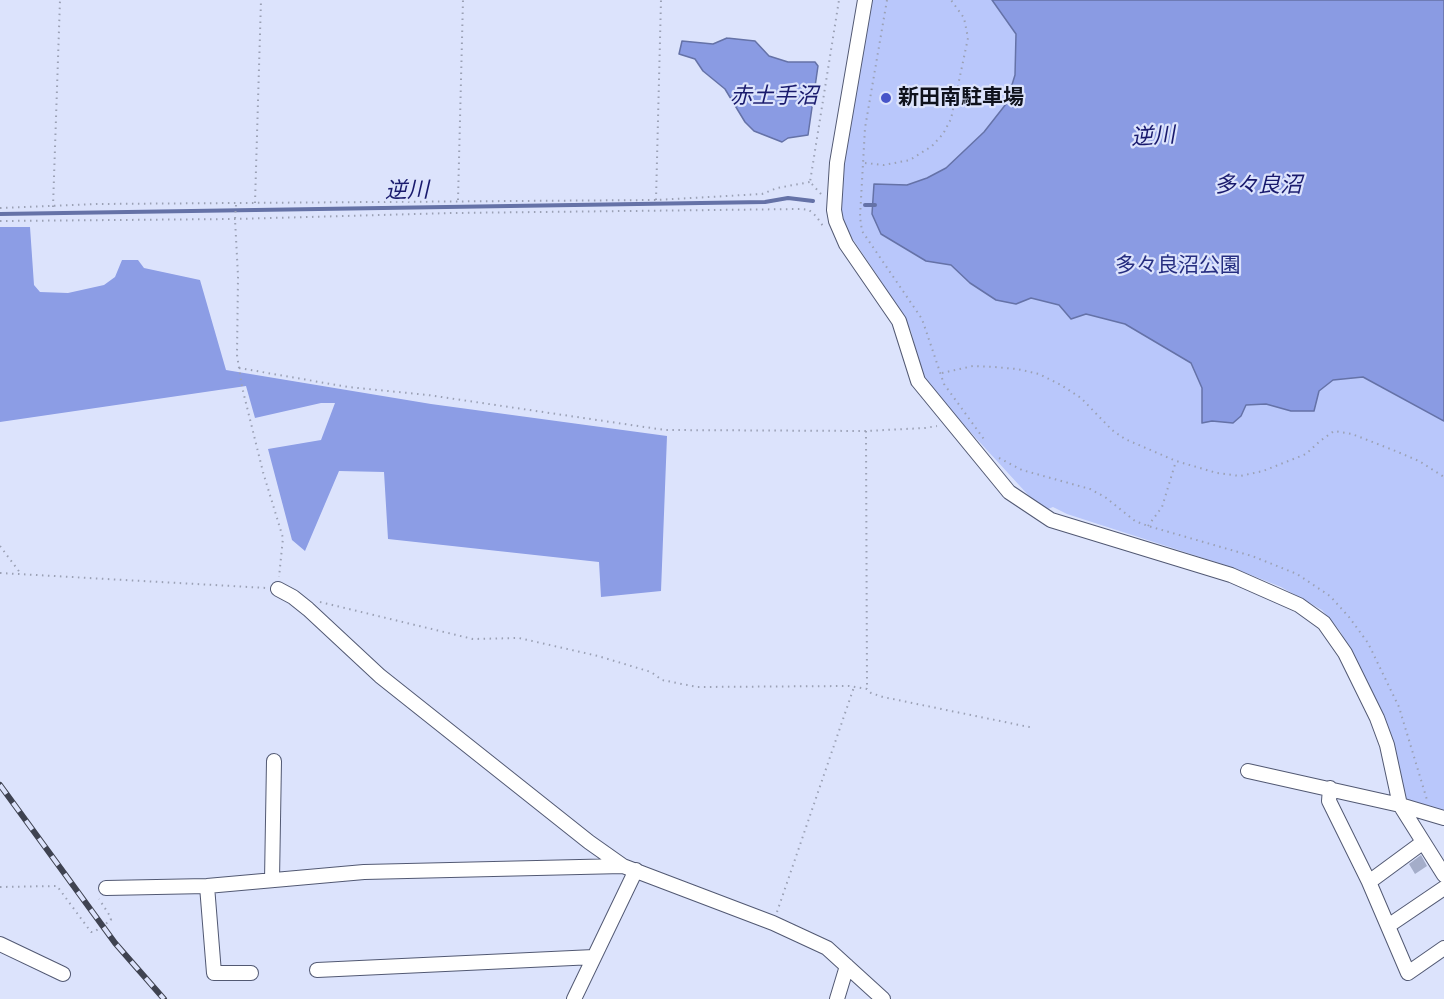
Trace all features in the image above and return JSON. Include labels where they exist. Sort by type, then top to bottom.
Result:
[{"type":"street","points":[[866,0],[837,163],[834,194],[836,221],[846,244],[899,321],[918,381],[1008,492],[1051,520],[1231,575],[1299,605],[1324,623],[1345,653],[1377,718],[1388,745],[1400,805],[1444,875]]},
{"type":"street","points":[[278,589],[308,609],[380,676],[589,842],[629,868],[773,923],[827,948],[883,999]]},
{"type":"street","points":[[272,880],[274,761]]},
{"type":"street","points":[[1248,771],[1330,788],[1444,818]]},
{"type":"street","points":[[1330,788],[1329,801],[1369,882],[1408,973],[1444,948]]},
{"type":"street","points":[[1369,882],[1422,843]]},
{"type":"street","points":[[106,888],[207,886],[364,872],[629,868]]},
{"type":"street","points":[[574,999],[594,957],[629,868]]},
{"type":"street","points":[[207,886],[214,973],[251,973]]},
{"type":"street","points":[[1388,926],[1444,888]]},
{"type":"street","points":[[0,944],[63,974]]},
{"type":"street","points":[[317,970],[594,957]]},
{"type":"street","points":[[837,999],[847,966]]},
{"type":"path","points":[[53,207],[60,0]]},
{"type":"path","points":[[255,203],[261,0]]},
{"type":"path","points":[[458,200],[463,0]]},
{"type":"path","points":[[656,200],[661,0]]},
{"type":"path","points":[[810,182],[839,0]]},
{"type":"path","points":[[887,0],[865,128],[862,231],[922,319],[944,384],[991,448]]},
{"type":"path","points":[[865,163],[884,165],[910,160],[932,146],[943,134],[951,119],[968,39],[964,18],[951,0]]},
{"type":"path","points":[[0,208],[97,204],[656,200],[762,194],[777,188],[810,182]]},
{"type":"path","points":[[810,182],[820,192],[823,199]]},
{"type":"path","points":[[0,573],[278,589],[283,538],[263,472],[239,368],[236,204]]},
{"type":"path","points":[[0,221],[802,209],[809,210],[816,216],[826,230]]},
{"type":"path","points":[[816,216],[820,209]]},
{"type":"path","points":[[941,373],[973,366],[1017,369],[1040,374],[1082,398],[1112,430],[1125,440],[1217,473],[1240,476],[1263,471],[1306,454],[1334,431],[1352,434],[1419,461],[1444,477]]},
{"type":"path","points":[[239,368],[348,387],[428,395],[665,430],[866,431],[925,428],[950,422]]},
{"type":"path","points":[[866,431],[867,688],[871,693],[883,698],[1034,728]]},
{"type":"path","points":[[997,457],[1022,470],[1090,489],[1105,497],[1135,521],[1261,560],[1297,574],[1330,596],[1368,643],[1399,707],[1428,803]]},
{"type":"path","points":[[1148,526],[1162,507],[1176,460]]},
{"type":"path","points":[[0,546],[21,574]]},
{"type":"path","points":[[315,600],[474,639],[519,638],[651,672],[662,680],[697,687],[867,688]]},
{"type":"path","points":[[773,923],[854,687]]},
{"type":"path","points":[[0,887],[57,886],[91,932],[111,920],[99,896],[101,890],[106,888]]},
{"type":"green space","name":"多々良沼公園","points":[[872,0],[1444,0],[1444,814],[1404,802],[1382,714],[1340,631],[1322,610],[1281,587],[1231,567],[1067,514],[1053,507],[1048,509],[1030,497],[930,388],[920,366],[911,331],[848,232],[841,214],[843,165]]},
{"type":"shaded area","points":[[0,227],[30,227],[34,285],[40,292],[68,293],[104,285],[115,277],[122,260],[138,260],[144,268],[200,280],[226,370],[431,404],[667,436],[661,591],[601,597],[599,562],[388,539],[384,472],[339,471],[305,551],[292,540],[268,449],[321,440],[335,403],[321,403],[255,418],[246,386],[0,422]]},
{"type":"water","name":"多々良沼","points":[[992,0],[1444,0],[1444,421],[1363,377],[1333,380],[1319,391],[1314,411],[1291,411],[1266,404],[1246,405],[1241,416],[1233,423],[1212,421],[1202,423],[1202,388],[1191,363],[1125,324],[1086,314],[1071,319],[1059,305],[1031,298],[1016,304],[996,300],[970,283],[951,265],[926,261],[881,234],[872,214],[874,184],[907,185],[946,168],[984,132],[1006,104],[1015,75],[1016,34]]},
{"type":"water","name":"赤土手沼","points":[[727,38],[755,41],[769,56],[788,62],[815,62],[818,66],[808,135],[788,138],[782,142],[754,131],[745,122],[725,89],[703,71],[695,59],[679,54],[682,41],[713,44]]},
{"type":"building","points":[[1421,855],[1427,866],[1415,874],[1409,864]]},
{"type":"waterway","name":"逆川","points":[[0,214],[765,202],[788,198],[813,201]]},
{"type":"waterway","name":"逆川","points":[[865,205],[875,205]]},
{"type":"railway","points":[[0,785],[115,943],[164,999]]},
{"type":"place","name":"新田南駐車場","points":[[886,98]]}]
